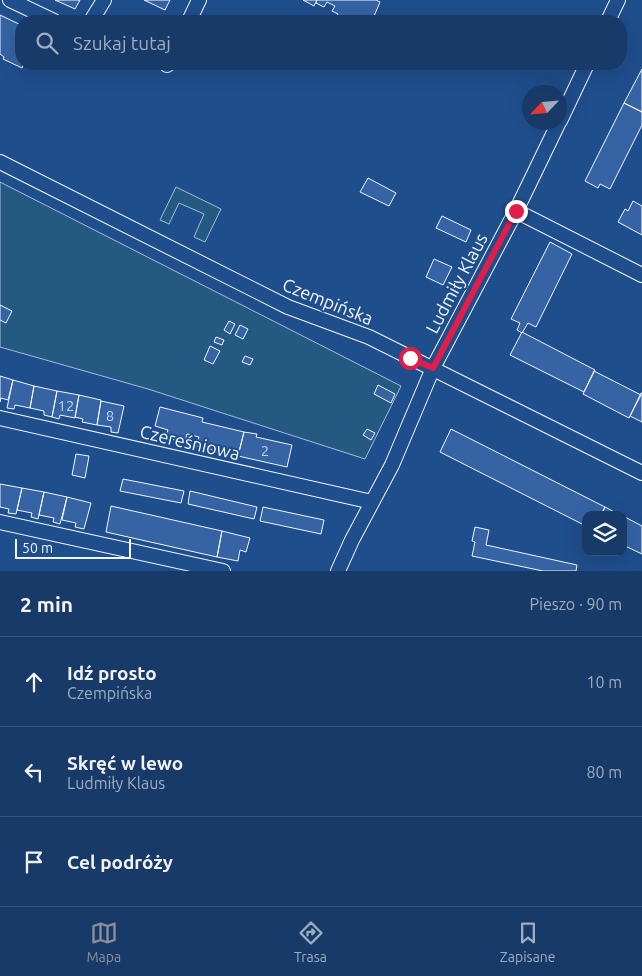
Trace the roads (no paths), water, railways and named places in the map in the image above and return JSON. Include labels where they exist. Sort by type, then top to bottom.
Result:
[{"type":"street","points":[[10,0],[41,15]]},
{"type":"street","points":[[95,15],[104,0]]},
{"type":"street","points":[[192,15],[199,0]]},
{"type":"street","points":[[611,15],[618,0]]},
{"type":"street","name":"Ludmiły Klaus","points":[[567,105],[584,70]]},
{"type":"street","name":"Ludmiły Klaus","points":[[338,571],[407,432],[433,368],[516,211],[555,130]]},
{"type":"street","name":"Czempińska","points":[[0,162],[288,307],[369,337],[642,473]]},
{"type":"street","points":[[516,211],[642,275]]},
{"type":"street","name":"Czereśniowa","points":[[0,418],[372,502]]},
{"type":"street","points":[[0,522],[223,571]]}]
